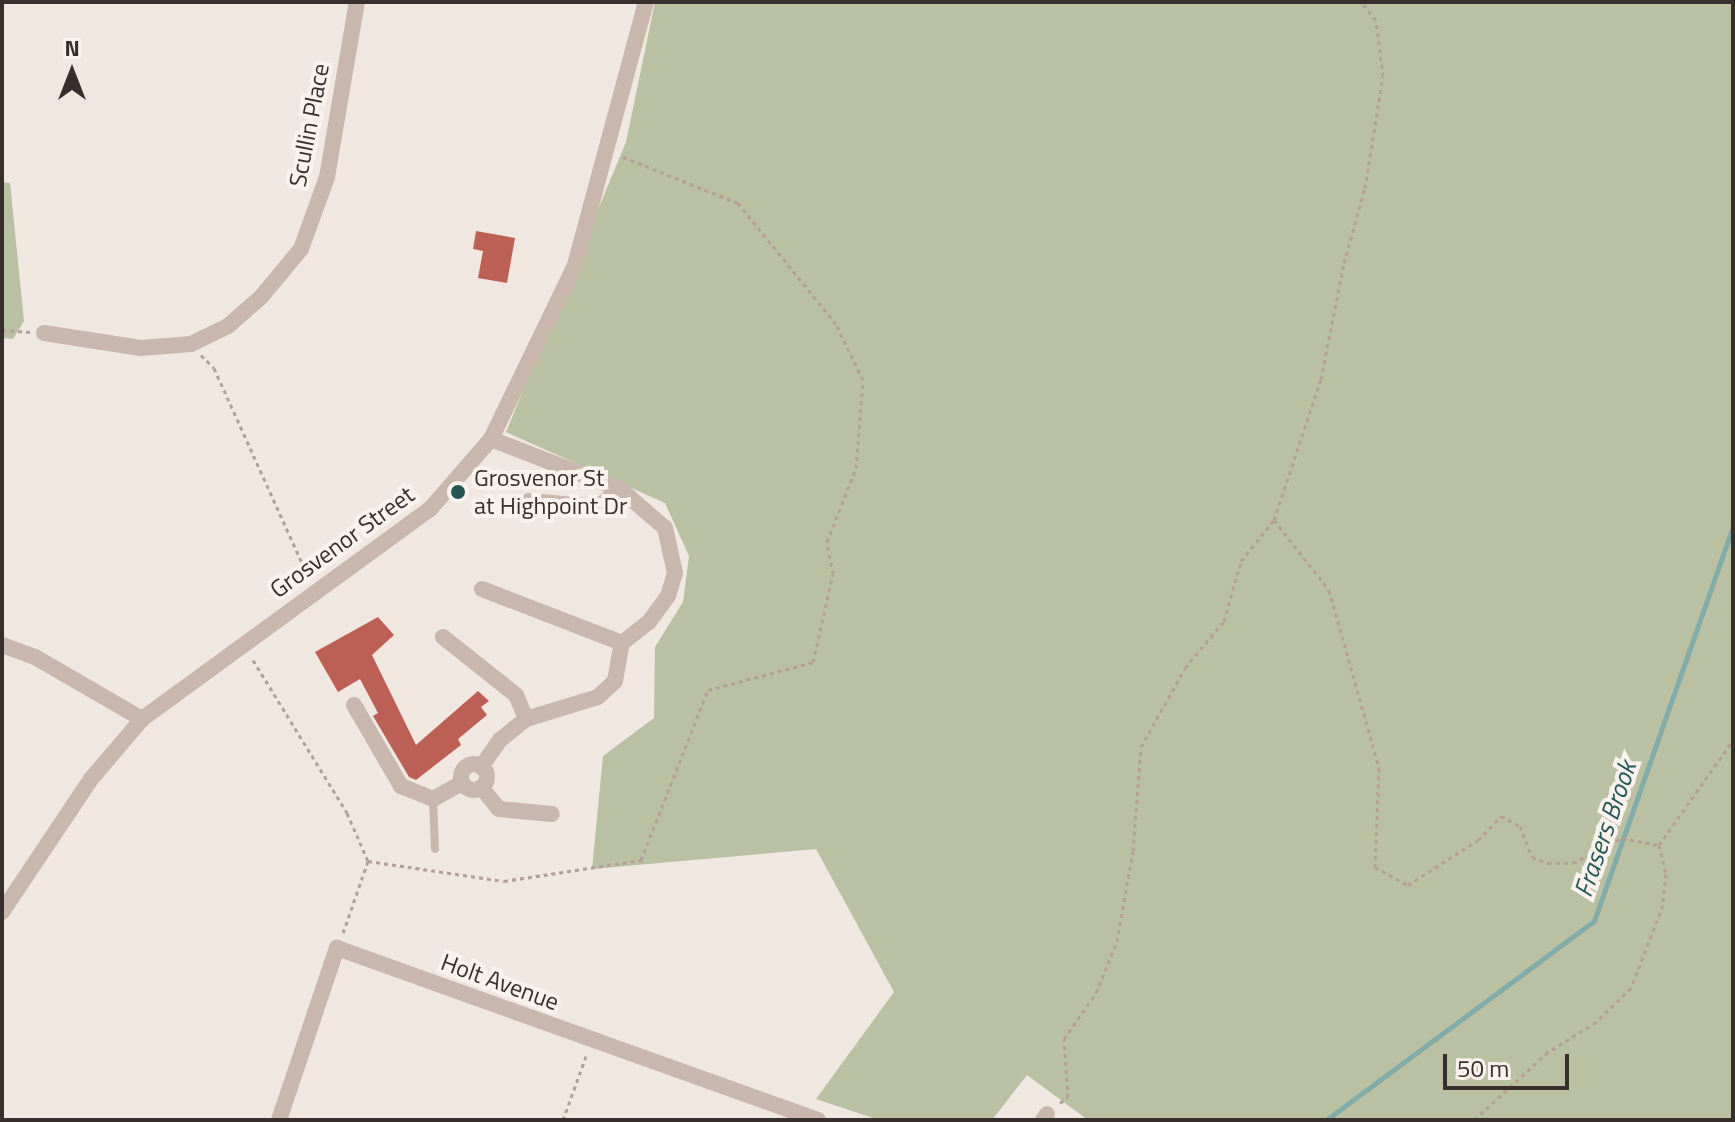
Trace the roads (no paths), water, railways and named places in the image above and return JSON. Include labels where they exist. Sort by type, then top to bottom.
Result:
[{"type":"street","name":"Scullin Place","points":[[44,333],[141,348],[191,344],[228,326],[261,297],[301,249],[327,177],[357,2]]},
{"type":"street","name":"Grosvenor Street","points":[[2,912],[91,779],[142,719],[431,508],[491,439],[575,265],[646,2]]},
{"type":"street","points":[[481,767],[500,740],[526,719],[598,697],[615,681],[622,643],[649,622],[668,596],[675,573],[665,528],[620,489],[491,439]]},
{"type":"street","points":[[529,501],[598,507],[620,489]]},
{"type":"street","points":[[482,589],[622,643]]},
{"type":"street","points":[[443,637],[516,695],[526,719]]},
{"type":"street","points":[[2,645],[35,657],[142,719]]},
{"type":"street","points":[[354,705],[401,786],[433,799],[462,783]]},
{"type":"street","points":[[462,783],[465,767],[481,767]]},
{"type":"street","points":[[462,783],[473,790],[481,787],[486,777],[481,767]]},
{"type":"street","points":[[481,787],[499,809],[552,814]]},
{"type":"street","name":"Holt Avenue","points":[[279,1120],[337,948],[818,1120]]},
{"type":"lane","points":[[433,799],[435,849]]},
{"type":"waterway","name":"Frasers Brook","points":[[1326,1120],[1594,921],[1733,526]]},
{"type":"place","name":"Grosvenor St at Highpoint Dr","points":[[458,492]]}]
